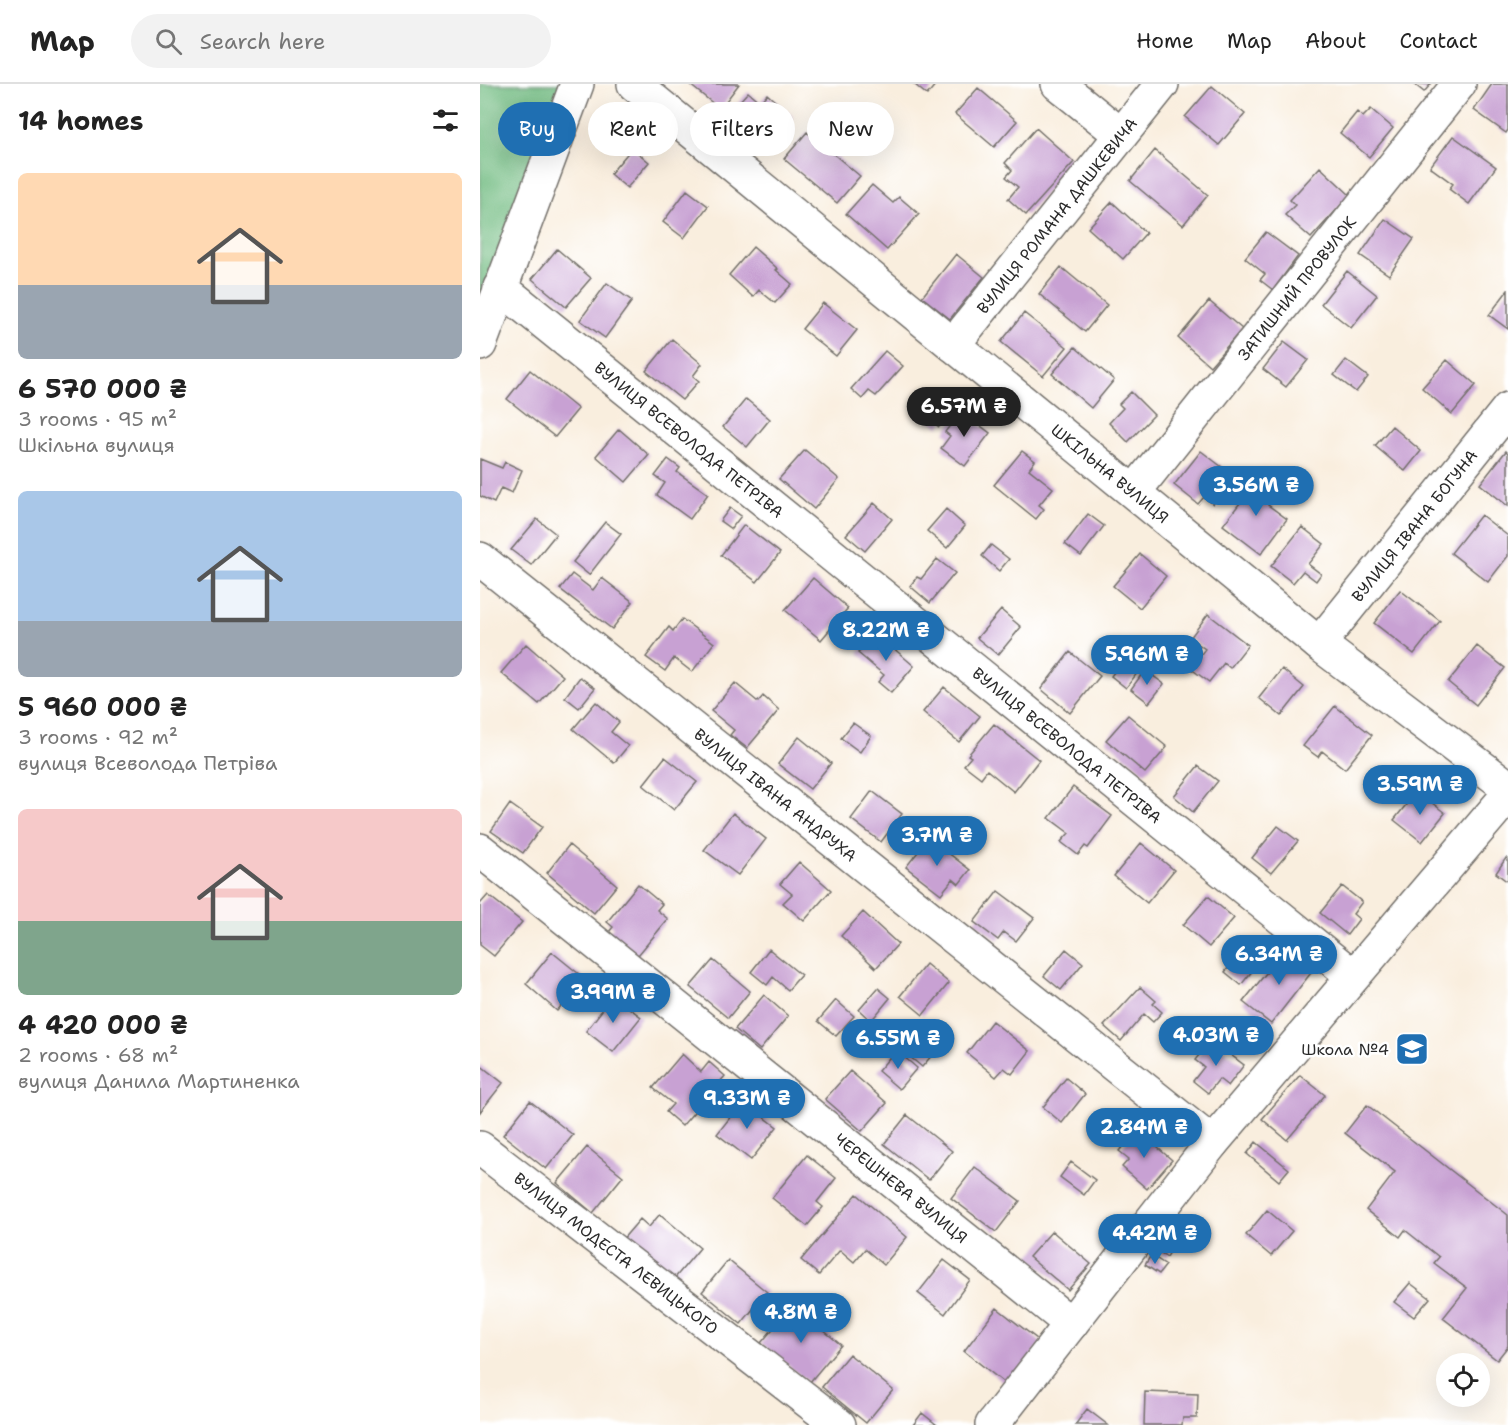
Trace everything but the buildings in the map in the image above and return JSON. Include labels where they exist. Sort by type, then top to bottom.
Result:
[{"type":"street","points":[[480,344],[578,84]]},
{"type":"street","name":"ШКІЛЬНА ВУЛИЦЯ","points":[[633,84],[1319,644],[1508,788]]},
{"type":"street","points":[[1058,84],[1120,134]]},
{"type":"street","name":"ВУЛИЦЯ РОМАНА ДАШКЕВИЧА","points":[[953,345],[1162,84]]},
{"type":"street","name":"ЗАТИШНИЙ ПРОВУЛОК","points":[[1134,492],[1459,84]]},
{"type":"street","name":"ВУЛИЦЯ ВСЕВОЛОДА ПЕТРІВА","points":[[500,287],[1353,976]]},
{"type":"street","name":"ВУЛИЦЯ ІВАНА БОГУНА","points":[[1319,644],[1508,409]]},
{"type":"street","name":"ВУЛИЦЯ ІВАНА АНДРУХА","points":[[480,559],[1212,1143]]},
{"type":"street","points":[[992,1425],[1212,1143],[1508,795]]},
{"type":"street","name":"ЧЕРЕШНЕВА ВУЛИЦЯ","points":[[480,850],[1071,1324]]},
{"type":"street","name":"ВУЛИЦЯ МОДЕСТА ЛЕВИЦЬКОГО","points":[[480,1148],[838,1425]]},
{"type":"green space","points":[[480,84],[567,84],[561,102],[498,102],[498,156],[543,156],[480,340]]},
{"type":"place","name":"Школа №4","points":[[1412,1049]]}]
